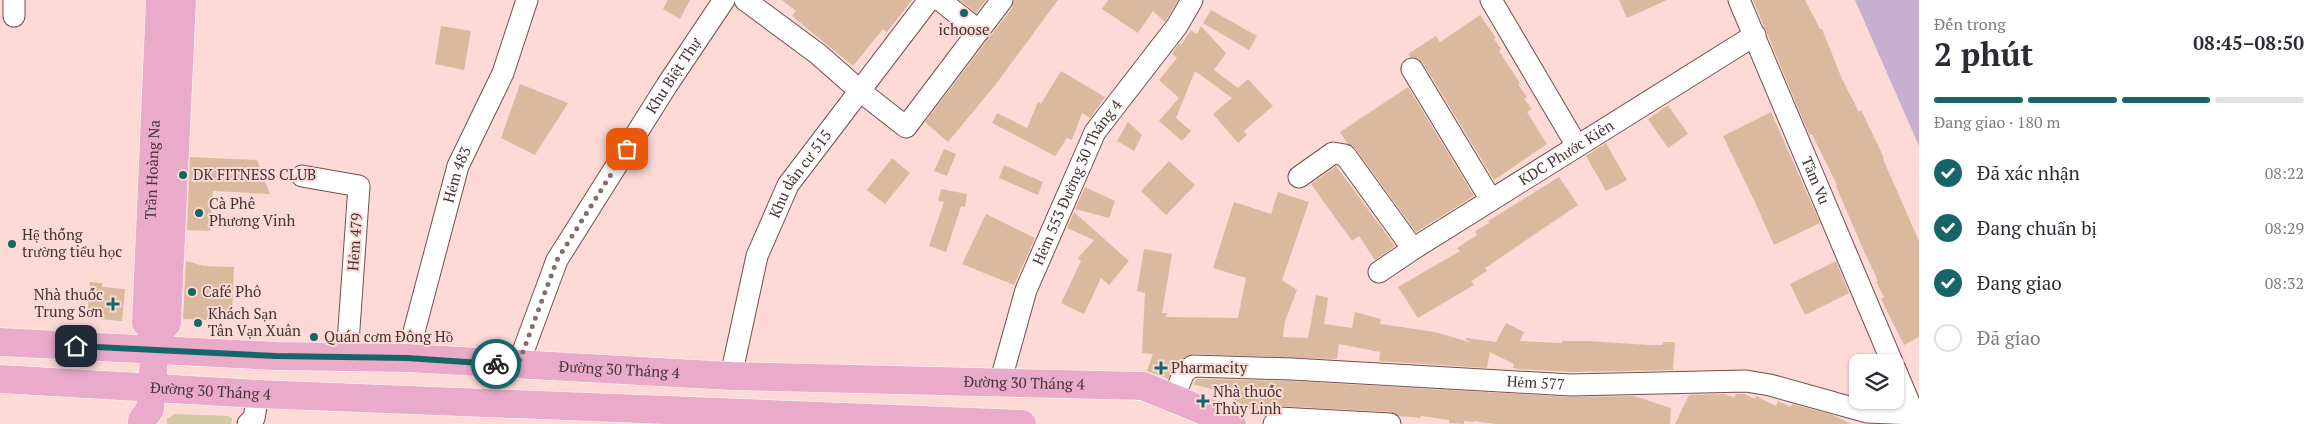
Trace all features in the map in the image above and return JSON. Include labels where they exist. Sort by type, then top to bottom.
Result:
[{"type":"main road","name":"Trần Hoàng Na","points":[[156,342],[146,323],[160,0]]},
{"type":"main road","name":"Trần Hoàng Na","points":[[150,411],[156,342],[167,322],[182,0]]},
{"type":"main road","name":"Đường 30 Tháng 4","points":[[0,342],[156,342],[347,357],[407,358],[731,376],[1144,386],[1174,397],[1232,424]]},
{"type":"main road","name":"Đường 30 Tháng 4","points":[[0,379],[150,411],[258,394],[1022,424]]},
{"type":"street","name":"Hẻm 483","points":[[407,358],[458,166],[502,73],[527,0]]},
{"type":"street","name":"Khu Biệt Thự","points":[[518,365],[557,260],[667,85],[724,0]]},
{"type":"street","points":[[745,0],[818,54],[860,91],[906,127],[1002,0]]},
{"type":"street","name":"Khu dân cư 515","points":[[731,376],[757,256],[788,185],[929,0]]},
{"type":"street","points":[[940,0],[979,31]]},
{"type":"street","name":"Hẻm 553 Đường 30 Tháng 4","points":[[1000,383],[1026,290],[1095,132],[1177,26],[1192,0]]},
{"type":"street","points":[[1491,0],[1577,146]]},
{"type":"street","name":"Tầm Vu","points":[[1739,0],[1889,354]]},
{"type":"street","name":"KDC Phước Kiên","points":[[1379,272],[1412,249],[1755,35]]},
{"type":"street","points":[[1412,69],[1490,200]]},
{"type":"street","points":[[1299,177],[1333,152],[1345,156],[1412,249]]},
{"type":"street","name":"Hẻm 479","points":[[302,176],[359,186],[347,357]]},
{"type":"street","name":"Hẻm 577","points":[[1174,397],[1184,372],[1194,366],[1292,369],[1571,385],[1746,381],[1770,385],[1867,412],[1916,419]]},
{"type":"street","points":[[1904,390],[1916,419]]},
{"type":"street","points":[[248,424],[254,418],[258,394]]},
{"type":"street","points":[[1274,424],[1279,418],[1390,424]]},
{"type":"shaded area","points":[[1855,0],[1919,0],[1919,146]]},
{"type":"shaded area","points":[[175,414],[228,416],[232,418],[231,424],[167,424],[167,419]]},
{"type":"building","points":[[668,0],[690,0],[680,19],[663,9]]},
{"type":"building","points":[[782,0],[912,0],[887,32],[883,29],[853,66],[792,16],[796,11]]},
{"type":"building","points":[[960,0],[986,0],[976,13]]},
{"type":"building","points":[[1014,0],[1058,0],[996,84],[948,142],[925,122],[1012,8]]},
{"type":"building","points":[[1108,0],[1178,0],[1165,22],[1153,11],[1138,33],[1102,9]]},
{"type":"building","points":[[1619,0],[1667,0],[1627,18]]},
{"type":"building","points":[[1753,0],[1805,0],[1820,29],[1822,29],[1842,79],[1859,112],[1861,110],[1884,158],[1919,241],[1919,337],[1904,345],[1881,299],[1884,297],[1876,282],[1878,281],[1837,185],[1812,134],[1810,135],[1808,132]]},
{"type":"building","points":[[1211,10],[1257,36],[1249,50],[1203,23]]},
{"type":"building","points":[[1480,15],[1496,38],[1494,39],[1501,49],[1499,51],[1520,83],[1518,84],[1527,97],[1524,99],[1532,109],[1527,112],[1547,144],[1494,180],[1423,63],[1418,58],[1410,57],[1408,54],[1436,36],[1440,42]]},
{"type":"building","points":[[441,26],[471,31],[464,70],[435,64]]},
{"type":"building","points":[[1201,26],[1226,53],[1214,70],[1238,88],[1248,79],[1273,106],[1244,131],[1247,135],[1238,143],[1213,114],[1232,98],[1195,71],[1176,118],[1191,131],[1182,141],[1159,121],[1179,98],[1159,80],[1177,58],[1172,54],[1179,43],[1181,45],[1191,30],[1197,34]]},
{"type":"building","points":[[1061,71],[1105,97],[1090,118],[1082,113],[1072,140],[1067,138],[1055,156],[992,123],[997,113],[1027,128],[1038,102],[1041,104]]},
{"type":"building","points":[[520,84],[568,103],[535,155],[501,138]]},
{"type":"building","points":[[1408,87],[1474,196],[1416,232],[1355,148],[1347,143],[1340,132]]},
{"type":"building","points":[[1668,105],[1688,134],[1668,148],[1648,119]]},
{"type":"building","points":[[1771,112],[1820,223],[1774,245],[1723,136]]},
{"type":"building","points":[[1128,122],[1142,135],[1134,151],[1117,141]]},
{"type":"building","points":[[1606,143],[1627,180],[1606,191],[1586,156]]},
{"type":"building","points":[[944,149],[956,154],[947,176],[934,171]]},
{"type":"building","points":[[190,157],[257,160],[270,194],[213,191],[210,231],[187,230]]},
{"type":"building","points":[[892,158],[910,173],[885,204],[867,190]]},
{"type":"building","points":[[1169,161],[1195,185],[1166,215],[1141,191]]},
{"type":"building","points":[[1004,165],[1043,182],[1038,195],[999,178]]},
{"type":"building","points":[[1336,166],[1395,246],[1375,260],[1359,236],[1352,241],[1311,184]]},
{"type":"building","points":[[1559,177],[1578,205],[1485,268],[1487,271],[1471,281],[1474,285],[1418,318],[1398,287],[1460,251],[1457,248],[1477,235],[1475,231],[1489,223],[1488,221]]},
{"type":"building","points":[[1085,187],[1115,201],[1109,218],[1075,209]]},
{"type":"building","points":[[941,189],[967,194],[965,207],[961,206],[946,252],[929,246],[944,202],[938,201]]},
{"type":"building","points":[[1278,192],[1309,202],[1282,280],[1297,290],[1285,321],[1283,337],[1308,338],[1316,295],[1328,298],[1324,324],[1352,328],[1355,312],[1381,319],[1380,324],[1435,332],[1472,343],[1465,339],[1496,342],[1506,323],[1524,332],[1520,341],[1562,343],[1562,341],[1587,341],[1649,345],[1663,345],[1663,342],[1675,342],[1673,370],[1571,372],[1518,369],[1513,368],[1514,364],[1490,352],[1487,368],[1379,361],[1380,352],[1339,344],[1337,359],[1193,354],[1177,362],[1168,379],[1147,371],[1153,354],[1142,353],[1145,293],[1137,291],[1144,249],[1172,254],[1162,313],[1167,313],[1166,317],[1238,318],[1246,278],[1213,268],[1234,202],[1271,214]]},
{"type":"building","points":[[1074,212],[1129,261],[1109,285],[1101,278],[1084,314],[1061,303],[1081,261],[1078,258],[1094,240],[1067,228]]},
{"type":"building","points":[[986,214],[1035,238],[1014,285],[962,264]]},
{"type":"building","points":[[186,261],[204,266],[234,267],[232,321],[183,319]]},
{"type":"building","points":[[1836,261],[1849,293],[1805,315],[1790,284]]},
{"type":"building","points":[[90,282],[102,283],[102,287],[125,289],[122,321],[87,318]]},
{"type":"building","points":[[1197,379],[1291,381],[1570,397],[1634,396],[1671,408],[1670,424],[1495,424],[1464,421],[1464,424],[1449,423],[1449,420],[1421,416],[1420,418],[1399,416],[1391,412],[1280,406],[1274,407],[1267,413],[1251,412],[1251,409],[1232,399],[1232,392],[1219,391],[1193,384]]},
{"type":"building","points":[[1725,394],[1734,398],[1736,394],[1745,394],[1755,399],[1756,396],[1776,406],[1778,401],[1791,407],[1792,404],[1833,415],[1851,424],[1675,424],[1689,395]]},
{"type":"way so far","points":[[496,364],[518,365],[557,260],[627,149]]},
{"type":"place","name":"ichoose","points":[[964,13]]},
{"type":"place","name":"DK FITNESS CLUB","points":[[183,175]]},
{"type":"place","name":"Cà Phê Phương Vinh","points":[[199,213]]},
{"type":"place","name":"Hệ thống trường tiểu học","points":[[12,244]]},
{"type":"place","name":"Café Phô","points":[[192,292]]},
{"type":"place","name":"Nhà thuốc Trung Sơn","points":[[113,304]]},
{"type":"place","name":"Khách Sạn Tân Vạn Xuân","points":[[198,323]]},
{"type":"place","name":"Quán cơm Đông Hồ","points":[[314,337]]},
{"type":"place","name":"Pharmacity","points":[[1161,368]]},
{"type":"place","name":"Nhà thuốc Thùy Linh","points":[[1203,401]]},
{"type":"route","points":[[76,346],[276,356],[407,358],[496,364]]}]
